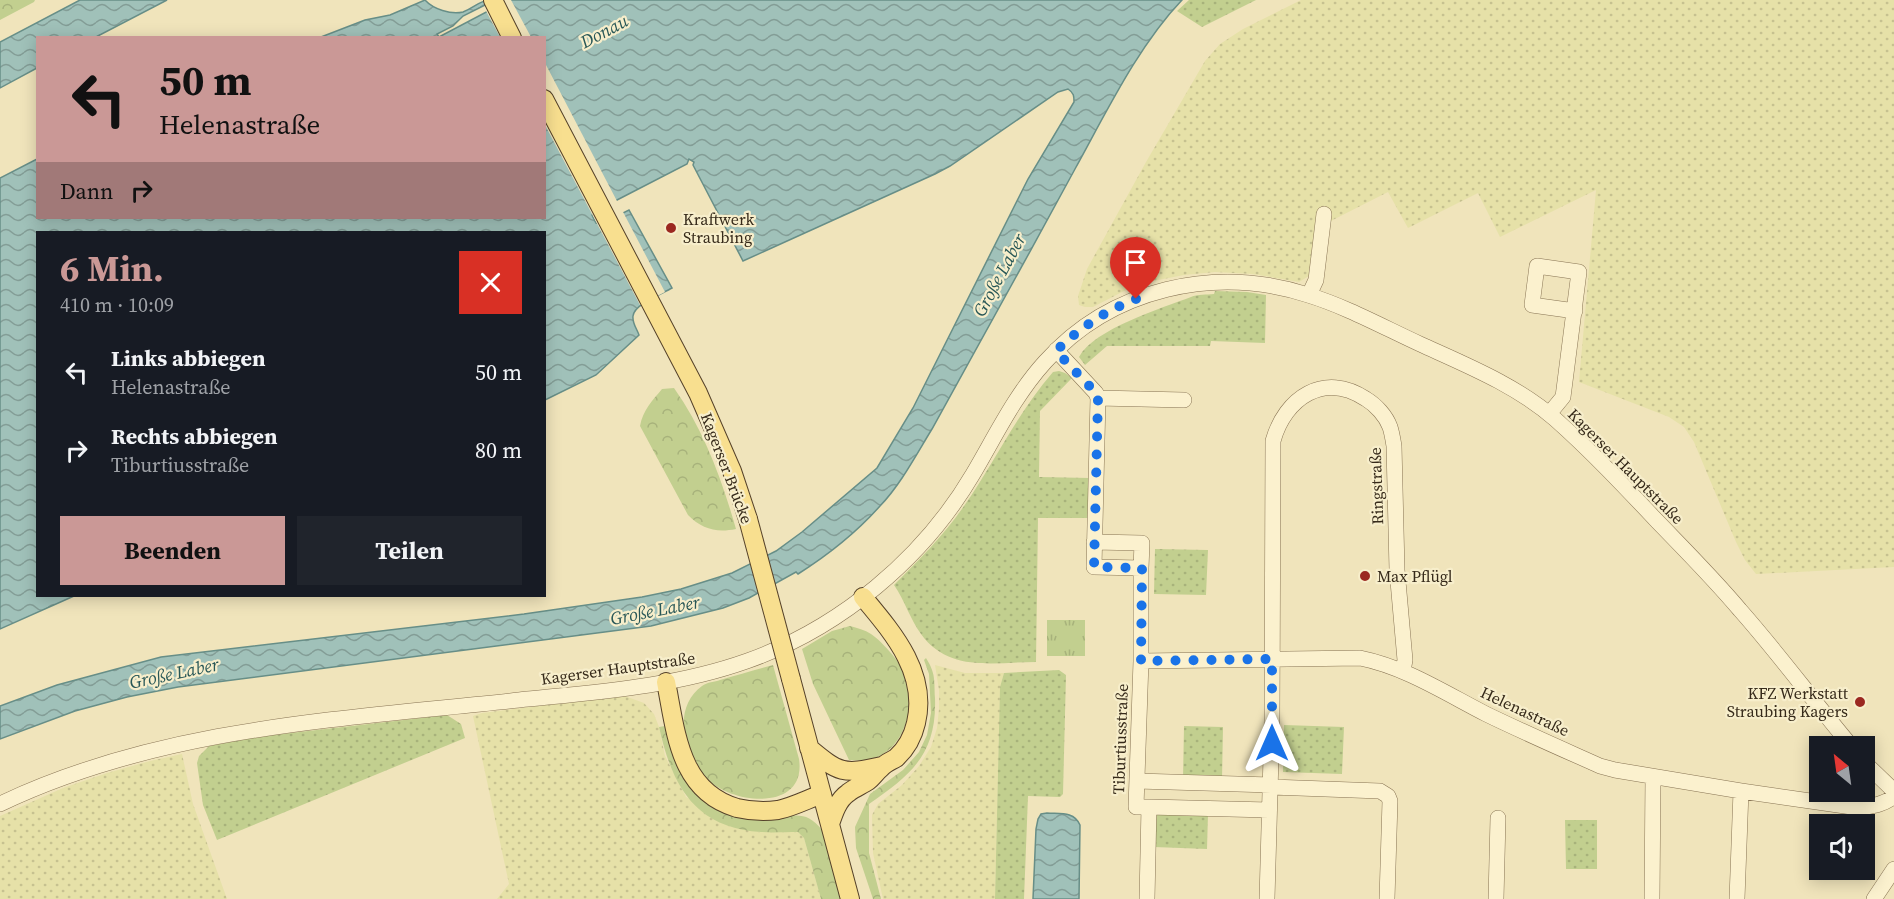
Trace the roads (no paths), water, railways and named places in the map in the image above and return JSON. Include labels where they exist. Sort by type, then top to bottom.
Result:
[{"type":"main road","points":[[493,0],[511,36]]},
{"type":"main road","name":"Kagerser Brücke","points":[[546,103],[682,361],[732,471],[748,519],[850,899]]},
{"type":"main road","points":[[809,748],[840,771],[863,771],[882,766],[896,758],[907,746],[914,731],[920,697],[911,664],[863,597]]},
{"type":"main road","points":[[666,682],[682,755],[700,787],[712,796],[726,805],[762,812],[780,810],[822,794]]},
{"type":"main road","points":[[830,824],[837,806],[846,794],[869,780],[882,766]]},
{"type":"street","points":[[1309,295],[1316,280],[1324,214]]},
{"type":"street","name":"Kagerser Hauptstraße","points":[[0,804],[104,764],[192,741],[245,731],[666,682],[721,669],[770,652],[821,627],[863,597],[906,560],[972,477],[1015,400],[1056,351],[1082,327],[1102,314],[1150,293],[1205,283],[1240,282],[1309,295],[1356,314],[1481,372],[1518,392],[1549,414],[1606,468],[1725,593],[1843,736]]},
{"type":"street","points":[[1549,414],[1563,397],[1575,311]]},
{"type":"street","points":[[1056,351],[1096,393],[1098,398],[1094,567],[1142,568]]},
{"type":"street","name":"Ringstraße","points":[[1267,899],[1271,786],[1274,441],[1277,427],[1286,412],[1298,400],[1325,387],[1356,392],[1381,412],[1390,427],[1394,446],[1397,570],[1405,660],[1403,671]]},
{"type":"street","points":[[1098,398],[1184,400]]},
{"type":"street","name":"Tiburtiusstraße","points":[[1094,542],[1142,543],[1136,807],[1149,807]]},
{"type":"street","name":"Helenastraße","points":[[1141,661],[1360,658],[1381,662],[1403,671],[1489,715],[1600,766],[1653,777],[1859,808],[1875,805],[1894,796]]},
{"type":"street","points":[[1875,773],[1894,791]]},
{"type":"street","points":[[1652,899],[1653,777]]},
{"type":"street","points":[[1137,781],[1380,791],[1388,796],[1390,801],[1388,899]]},
{"type":"street","points":[[1737,899],[1741,791]]},
{"type":"street","points":[[1147,899],[1149,807],[1269,810]]},
{"type":"street","points":[[1496,899],[1498,819]]},
{"type":"street","points":[[1874,899],[1894,869]]},
{"type":"water","points":[[80,0],[167,0],[98,36],[36,36],[36,69],[0,88],[0,42]]},
{"type":"water","points":[[425,0],[437,9],[458,13],[481,2],[495,0],[463,16],[453,26],[437,34],[438,36],[324,36],[365,20],[390,15]]},
{"type":"water","points":[[509,0],[1182,0],[1151,38],[1124,81],[932,429],[901,479],[871,516],[831,551],[798,574],[796,572],[749,598],[723,608],[651,626],[178,687],[127,697],[75,711],[0,739],[0,706],[57,685],[161,657],[524,614],[642,597],[681,589],[732,573],[776,551],[802,532],[877,468],[913,408],[1028,179],[1074,102],[1073,95],[1068,89],[1058,92],[950,166],[743,261],[693,165],[694,162],[689,159],[687,164],[592,215],[596,223],[601,224],[629,210],[672,288],[638,307],[633,319],[639,335],[596,375],[546,400],[546,231],[36,231],[36,597],[72,597],[0,629],[0,178],[36,160],[36,219],[546,219],[546,36],[441,36]]},
{"type":"water","points":[[1041,814],[1070,815],[1080,825],[1079,899],[1033,899],[1036,829]]},
{"type":"place","name":"Kraftwerk Straubing","points":[[671,228]]},
{"type":"place","name":"Max Pflügl","points":[[1365,576]]},
{"type":"place","name":"KFZ Werkstatt Straubing Kagers","points":[[1860,702]]},
{"type":"water label","name":"Donau","points":[[604,31]]},
{"type":"water label","name":"Große Laber","points":[[999,275]]},
{"type":"water label","name":"Große Laber","points":[[655,610]]},
{"type":"water label","name":"Große Laber","points":[[174,673]]}]
